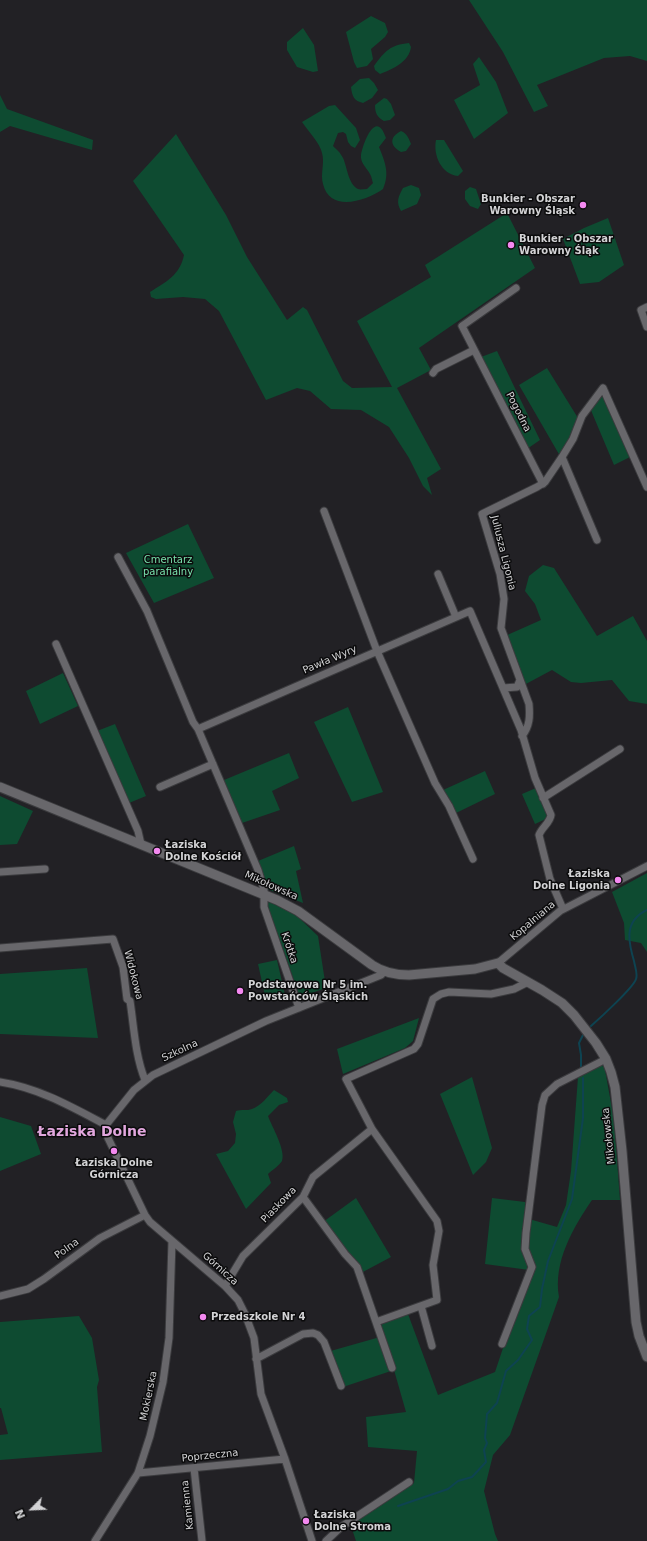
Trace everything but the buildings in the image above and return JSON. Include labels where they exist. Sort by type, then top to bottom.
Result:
[{"type":"street","name":"Pogodna","points":[[516,288],[462,326],[543,484]]},
{"type":"street","points":[[644,308],[647,327]]},
{"type":"street","points":[[433,373],[436,369],[474,350]]},
{"type":"street","name":"Juliusza Ligonia","points":[[520,680],[501,628],[504,599],[500,574],[482,514],[543,484],[553,472],[573,439],[582,416],[603,388],[647,487]]},
{"type":"street","points":[[562,458],[597,540]]},
{"type":"street","points":[[324,511],[377,651],[435,783],[449,806],[473,859]]},
{"type":"street","name":"Krótka","points":[[118,557],[147,611],[193,722],[198,728],[253,857],[262,883],[264,907],[299,1008]]},
{"type":"street","points":[[438,574],[456,617]]},
{"type":"street","name":"Pawła Wyry","points":[[198,728],[470,611],[503,688]]},
{"type":"street","points":[[56,644],[138,831],[141,844]]},
{"type":"street","points":[[520,680],[517,687],[503,688],[522,736],[534,778],[551,815],[550,820],[539,835],[550,879],[563,909]]},
{"type":"street","points":[[520,680],[529,704],[530,716],[527,730],[522,736]]},
{"type":"street","points":[[543,798],[620,749]]},
{"type":"street","points":[[160,787],[213,764]]},
{"type":"street","name":"Mikołowska","points":[[0,787],[263,894],[298,911],[372,965],[384,972],[398,975],[409,975],[483,968],[498,962],[503,968],[562,1003],[585,1029],[606,1059],[615,1087],[622,1151],[636,1322],[639,1336],[647,1357]]},
{"type":"street","name":"Kopalniana","points":[[498,962],[514,951],[535,931],[563,909],[647,866]]},
{"type":"street","points":[[0,872],[45,869]]},
{"type":"street","name":"Widokowa","points":[[0,948],[113,939],[122,967],[127,998],[130,1001],[135,1041],[145,1080]]},
{"type":"street","name":"Szkolna","points":[[106,1125],[134,1090],[145,1080],[249,1029],[381,975],[384,972]]},
{"type":"street","points":[[376,1322],[437,1300],[434,1264],[439,1231],[437,1221],[372,1128],[346,1079],[414,1049],[418,1044],[433,999],[441,994],[449,992],[491,994],[514,989],[528,982]]},
{"type":"street","points":[[502,1344],[532,1267],[525,1249],[526,1233],[542,1105],[545,1095],[557,1084],[606,1059]]},
{"type":"street","points":[[0,1082],[14,1084],[47,1095],[106,1125]]},
{"type":"street","name":"Górnicza","points":[[106,1125],[108,1138],[145,1215],[157,1229],[225,1286],[238,1300],[245,1314],[254,1338],[261,1394],[285,1459],[312,1541]]},
{"type":"street","name":"Piaskowa","points":[[225,1286],[243,1256],[303,1197],[313,1177],[372,1128]]},
{"type":"street","points":[[303,1197],[345,1254],[357,1267],[392,1368]]},
{"type":"street","name":"Polna","points":[[0,1296],[28,1289],[100,1238],[145,1215]]},
{"type":"street","name":"Mokierska","points":[[95,1541],[138,1473],[150,1436],[163,1382],[169,1338],[172,1241]]},
{"type":"street","points":[[421,1306],[432,1346]]},
{"type":"street","points":[[256,1359],[302,1334],[312,1333],[318,1335],[324,1342],[341,1386]]},
{"type":"street","name":"Poprzeczna","points":[[138,1473],[285,1459]]},
{"type":"street","name":"Kamienna","points":[[194,1468],[202,1541]]},
{"type":"street","points":[[326,1541],[341,1527],[409,1482]]},
{"type":"green space","points":[[469,0],[647,0],[647,61],[630,56],[604,58],[537,85],[548,106],[534,112],[503,52]]},
{"type":"green space","points":[[371,16],[385,23],[388,32],[385,37],[371,49],[373,59],[367,66],[357,68],[346,32]]},
{"type":"green space","points":[[303,28],[314,45],[318,71],[313,72],[297,67],[287,50],[287,42]]},
{"type":"green space","points":[[409,43],[411,47],[410,52],[404,61],[390,70],[380,74],[375,70],[374,66],[381,56],[388,50],[397,45]]},
{"type":"green space","points":[[479,57],[496,82],[508,113],[474,139],[454,100],[480,85],[473,64]]},
{"type":"green space","points":[[369,78],[378,90],[372,98],[363,103],[357,101],[354,98],[351,87],[360,79]]},
{"type":"green space","points":[[0,95],[7,109],[93,140],[92,150],[10,126],[0,132]]},
{"type":"green space","points":[[384,98],[391,104],[395,115],[390,120],[384,121],[377,114],[375,105]]},
{"type":"green space","points":[[335,105],[356,128],[360,140],[355,148],[348,142],[346,134],[343,132],[338,133],[333,146],[342,156],[350,179],[358,189],[367,189],[373,183],[371,175],[361,158],[367,136],[374,127],[378,126],[386,138],[379,147],[386,168],[386,178],[383,189],[367,197],[349,202],[333,199],[327,193],[322,180],[323,157],[321,149],[302,122],[329,106]]},
{"type":"green space","points":[[401,131],[409,138],[411,144],[406,151],[401,152],[397,150],[392,142],[394,136]]},
{"type":"green space","points":[[176,134],[226,215],[247,257],[287,320],[303,307],[307,310],[343,381],[352,388],[392,387],[357,321],[431,277],[425,265],[507,213],[535,268],[419,348],[431,370],[397,388],[441,469],[427,478],[432,495],[423,486],[409,458],[389,427],[361,410],[331,409],[310,391],[297,388],[266,400],[219,311],[205,299],[183,297],[156,299],[151,297],[150,292],[176,273],[184,255],[133,181]]},
{"type":"green space","points":[[436,140],[444,140],[463,171],[458,176],[447,172],[443,168],[437,157],[435,146]]},
{"type":"green space","points":[[411,185],[419,188],[421,195],[417,204],[401,211],[398,202],[400,194],[403,188]]},
{"type":"green space","points":[[470,187],[476,189],[481,204],[478,209],[470,206],[465,199],[465,191]]},
{"type":"green space","points":[[608,218],[624,265],[599,282],[580,284],[563,239]]},
{"type":"green space","points":[[497,351],[540,440],[527,449],[481,357]]},
{"type":"green space","points":[[547,368],[578,418],[571,437],[560,456],[519,385]]},
{"type":"green space","points":[[602,393],[632,456],[614,465],[590,408]]},
{"type":"green space","name":"Cmentarz parafialny","points":[[188,524],[214,578],[154,603],[126,553]]},
{"type":"green space","points":[[543,565],[554,568],[597,636],[633,616],[647,641],[647,704],[629,701],[612,680],[581,683],[571,682],[552,670],[524,685],[505,636],[541,620],[535,604],[525,591],[529,576]]},
{"type":"green space","points":[[63,673],[78,706],[40,724],[26,691]]},
{"type":"green space","points":[[348,707],[383,792],[352,802],[314,722]]},
{"type":"green space","points":[[115,724],[146,796],[129,803],[97,731]]},
{"type":"green space","points":[[289,753],[299,778],[272,791],[280,810],[242,823],[224,780]]},
{"type":"green space","points":[[485,771],[495,794],[456,813],[443,790]]},
{"type":"green space","points":[[536,788],[548,814],[548,818],[535,824],[522,794]]},
{"type":"green space","points":[[0,796],[33,811],[17,844],[0,845]]},
{"type":"green space","points":[[294,846],[301,869],[296,871],[303,903],[267,889],[258,861]]},
{"type":"green space","points":[[647,873],[647,952],[641,943],[625,940],[624,923],[612,892]]},
{"type":"green space","points":[[270,901],[296,915],[318,936],[326,988],[300,997],[266,902]]},
{"type":"green space","points":[[277,960],[285,995],[266,1000],[258,964]]},
{"type":"green space","points":[[87,968],[98,1038],[0,1034],[0,974]]},
{"type":"green space","points":[[419,1018],[413,1041],[405,1048],[343,1074],[337,1049]]},
{"type":"green space","points":[[604,1064],[614,1120],[620,1200],[592,1200],[578,1222],[566,1246],[559,1271],[559,1297],[510,1435],[493,1455],[484,1491],[498,1541],[356,1541],[351,1526],[378,1505],[414,1483],[417,1451],[368,1447],[366,1417],[406,1412],[394,1370],[340,1388],[327,1352],[380,1337],[377,1326],[408,1314],[438,1395],[495,1372],[529,1270],[485,1264],[492,1198],[525,1202],[529,1219],[557,1227],[566,1205],[571,1171],[578,1077]]},
{"type":"green space","points":[[472,1077],[492,1148],[486,1162],[473,1175],[440,1094]]},
{"type":"green space","points":[[274,1090],[287,1098],[288,1102],[279,1105],[268,1116],[278,1138],[283,1156],[282,1161],[268,1174],[271,1183],[246,1209],[216,1154],[228,1151],[235,1143],[236,1134],[233,1122],[236,1111],[255,1108]]},
{"type":"green space","points":[[0,1117],[31,1126],[41,1154],[0,1171]]},
{"type":"green space","points":[[356,1198],[391,1257],[361,1273],[323,1222]]},
{"type":"green space","points":[[79,1316],[92,1338],[99,1380],[97,1387],[102,1452],[0,1460],[0,1435],[8,1434],[0,1408],[0,1322]]},
{"type":"waterway","points":[[591,1026],[623,996],[637,977],[630,946],[630,932],[634,920],[647,910]]},
{"type":"waterway","points":[[581,1067],[579,1043],[583,1035]]},
{"type":"waterway","points":[[398,1506],[448,1489],[458,1481],[472,1477],[486,1462],[484,1450],[487,1443],[485,1438],[487,1414],[497,1403],[506,1371],[518,1360],[532,1340],[527,1329],[529,1316],[540,1307],[548,1261],[572,1199],[583,1118],[583,1078]]},
{"type":"place","name":"Bunkier - Obszar Warowny Śląsk","points":[[583,205]]},
{"type":"place","name":"Bunkier - Obszar Warowny Śląk","points":[[511,245]]},
{"type":"place","name":"Łaziska Dolne Kościół","points":[[157,851]]},
{"type":"place","name":"Łaziska Dolne Ligonia","points":[[618,880]]},
{"type":"place","name":"Podstawowa Nr 5 im. Powstańców Śląskich","points":[[240,991]]},
{"type":"place","name":"Łaziska Dolne Górnicza","points":[[114,1151]]},
{"type":"place","name":"Przedszkole Nr 4","points":[[203,1317]]},
{"type":"place","name":"Łaziska Dolne Stroma","points":[[306,1521]]},
{"type":"district","name":"Łaziska Dolne","points":[[92,1132]]}]
